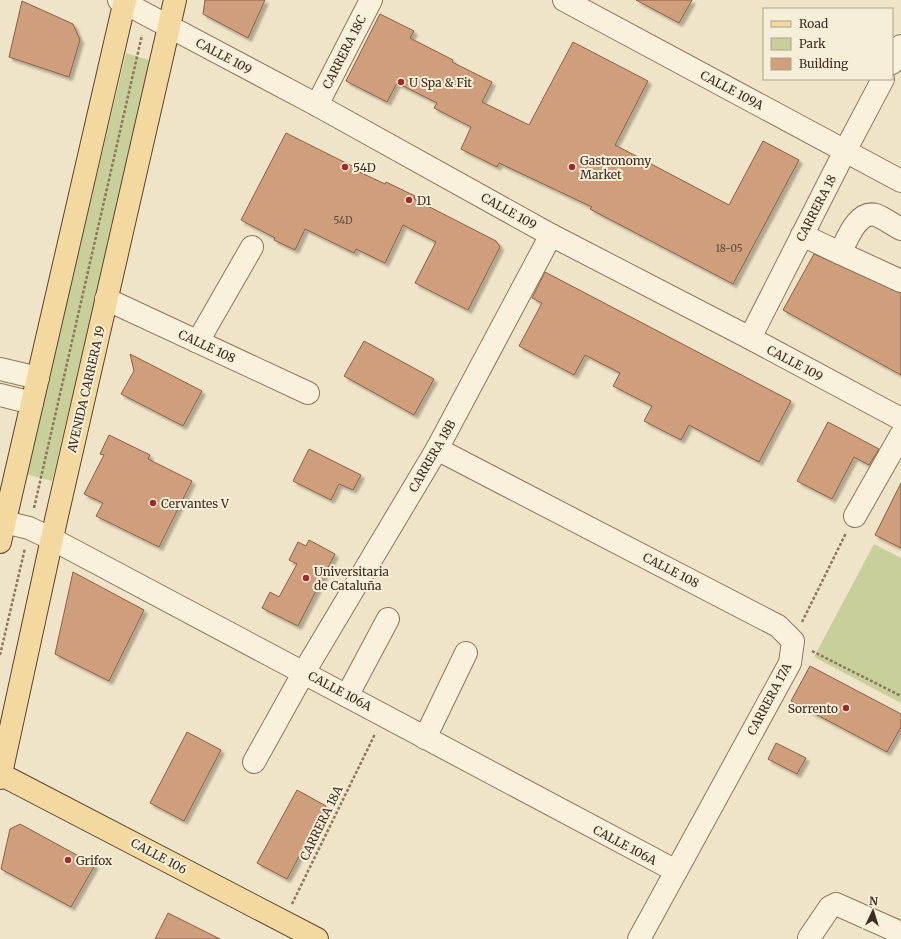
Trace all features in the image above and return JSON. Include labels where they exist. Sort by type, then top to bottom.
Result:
[{"type":"main road","name":"AVENIDA CARRERA 19","points":[[0,776],[106,299],[176,0]]},
{"type":"main road","points":[[2,528],[38,378],[122,1]]},
{"type":"main road","name":"CALLE 106","points":[[0,776],[317,939]]},
{"type":"street","name":"CARRERA 18C","points":[[317,105],[371,0]]},
{"type":"street","name":"CALLE 109A","points":[[564,0],[901,181]]},
{"type":"street","name":"CALLE 109","points":[[122,1],[317,105],[551,235],[750,338],[901,419]]},
{"type":"street","points":[[893,61],[901,46]]},
{"type":"street","name":"CARRERA 18","points":[[750,338],[845,151],[883,80]]},
{"type":"street","points":[[840,253],[860,218],[867,214],[876,216],[901,229]]},
{"type":"street","name":"CARRERA 18B","points":[[254,762],[304,672],[437,449],[551,235]]},
{"type":"street","points":[[802,235],[901,281]]},
{"type":"street","points":[[196,341],[201,336],[252,247]]},
{"type":"street","name":"CALLE 108","points":[[106,299],[308,394]]},
{"type":"street","points":[[0,369],[38,378]]},
{"type":"street","points":[[0,395],[32,403]]},
{"type":"street","points":[[855,516],[901,435]]},
{"type":"street","name":"CALLE 108","points":[[437,449],[778,626],[793,641]]},
{"type":"street","name":"CALLE 106A","points":[[2,528],[29,528],[52,539],[676,871]]},
{"type":"street","points":[[347,696],[388,619]]},
{"type":"street","name":"CARRERA 17A","points":[[639,939],[790,663],[793,641]]},
{"type":"street","points":[[425,738],[466,654]]},
{"type":"street","points":[[809,938],[830,907],[836,904],[901,933]]},
{"type":"path","points":[[0,655],[146,15]]},
{"type":"path","points":[[855,516],[793,641],[901,696]]},
{"type":"path","name":"CARRERA 18A","points":[[283,921],[384,715]]},
{"type":"green space","points":[[126,53],[152,61],[52,481],[26,474]]},
{"type":"green space","points":[[874,544],[901,558],[901,703],[814,657]]},
{"type":"building","points":[[205,0],[265,0],[248,38],[203,14]]},
{"type":"building","points":[[636,0],[692,0],[679,23]]},
{"type":"building","points":[[22,1],[73,24],[80,40],[69,77],[9,57]]},
{"type":"building","points":[[380,14],[414,31],[410,38],[453,60],[452,62],[492,82],[482,102],[529,125],[573,42],[648,81],[615,145],[729,205],[763,141],[799,160],[733,284],[590,209],[592,207],[499,163],[497,167],[461,149],[471,127],[434,108],[437,103],[397,83],[387,102],[346,81]]},
{"type":"building","points":[[286,133],[356,168],[355,170],[385,184],[386,182],[415,196],[414,199],[496,241],[500,247],[468,310],[415,283],[436,242],[403,225],[385,263],[356,249],[354,253],[305,229],[295,250],[274,240],[275,238],[241,220]]},
{"type":"building","points":[[814,254],[901,293],[901,375],[783,310]]},
{"type":"building","points":[[545,272],[791,401],[759,462],[689,425],[681,440],[644,421],[652,406],[613,386],[620,373],[585,355],[574,375],[519,346],[542,303],[532,298]]},
{"type":"building","points":[[364,341],[434,379],[414,415],[344,376]]},
{"type":"building","points":[[130,354],[202,391],[183,426],[121,394],[134,371]]},
{"type":"building","points":[[828,422],[879,449],[869,465],[854,457],[832,499],[797,481]]},
{"type":"building","points":[[109,435],[150,455],[148,459],[192,481],[159,547],[96,516],[103,503],[84,494],[104,455],[100,454]]},
{"type":"building","points":[[309,449],[361,475],[353,490],[339,484],[331,500],[293,481]]},
{"type":"building","points":[[901,483],[901,548],[875,535]]},
{"type":"building","name":"Universitaria de Cataluña","points":[[309,540],[335,554],[298,626],[262,608],[270,592],[279,597],[297,564],[289,560],[298,542],[306,546]]},
{"type":"building","points":[[73,572],[144,610],[109,681],[55,654]]},
{"type":"building","name":"Sorrento","points":[[810,666],[901,714],[901,727],[887,752],[791,701]]},
{"type":"building","points":[[187,732],[221,750],[184,821],[150,803]]},
{"type":"building","points":[[776,743],[806,758],[797,774],[768,759]]},
{"type":"building","points":[[297,790],[326,806],[287,879],[257,863]]},
{"type":"building","points":[[20,824],[95,865],[71,907],[1,869],[10,829]]},
{"type":"building","points":[[168,913],[220,939],[155,939]]},
{"type":"place","name":"U Spa & Fit","points":[[401,82]]},
{"type":"place","name":"54D","points":[[345,167]]},
{"type":"place","name":"Gastronomy Market","points":[[572,167]]},
{"type":"place","name":"D1","points":[[409,200]]},
{"type":"place","name":"Cervantes V","points":[[153,503]]},
{"type":"place","name":"Universitaria de Cataluña","points":[[306,578]]},
{"type":"place","name":"Sorrento","points":[[846,708]]},
{"type":"place","name":"Grifox","points":[[68,860]]}]
